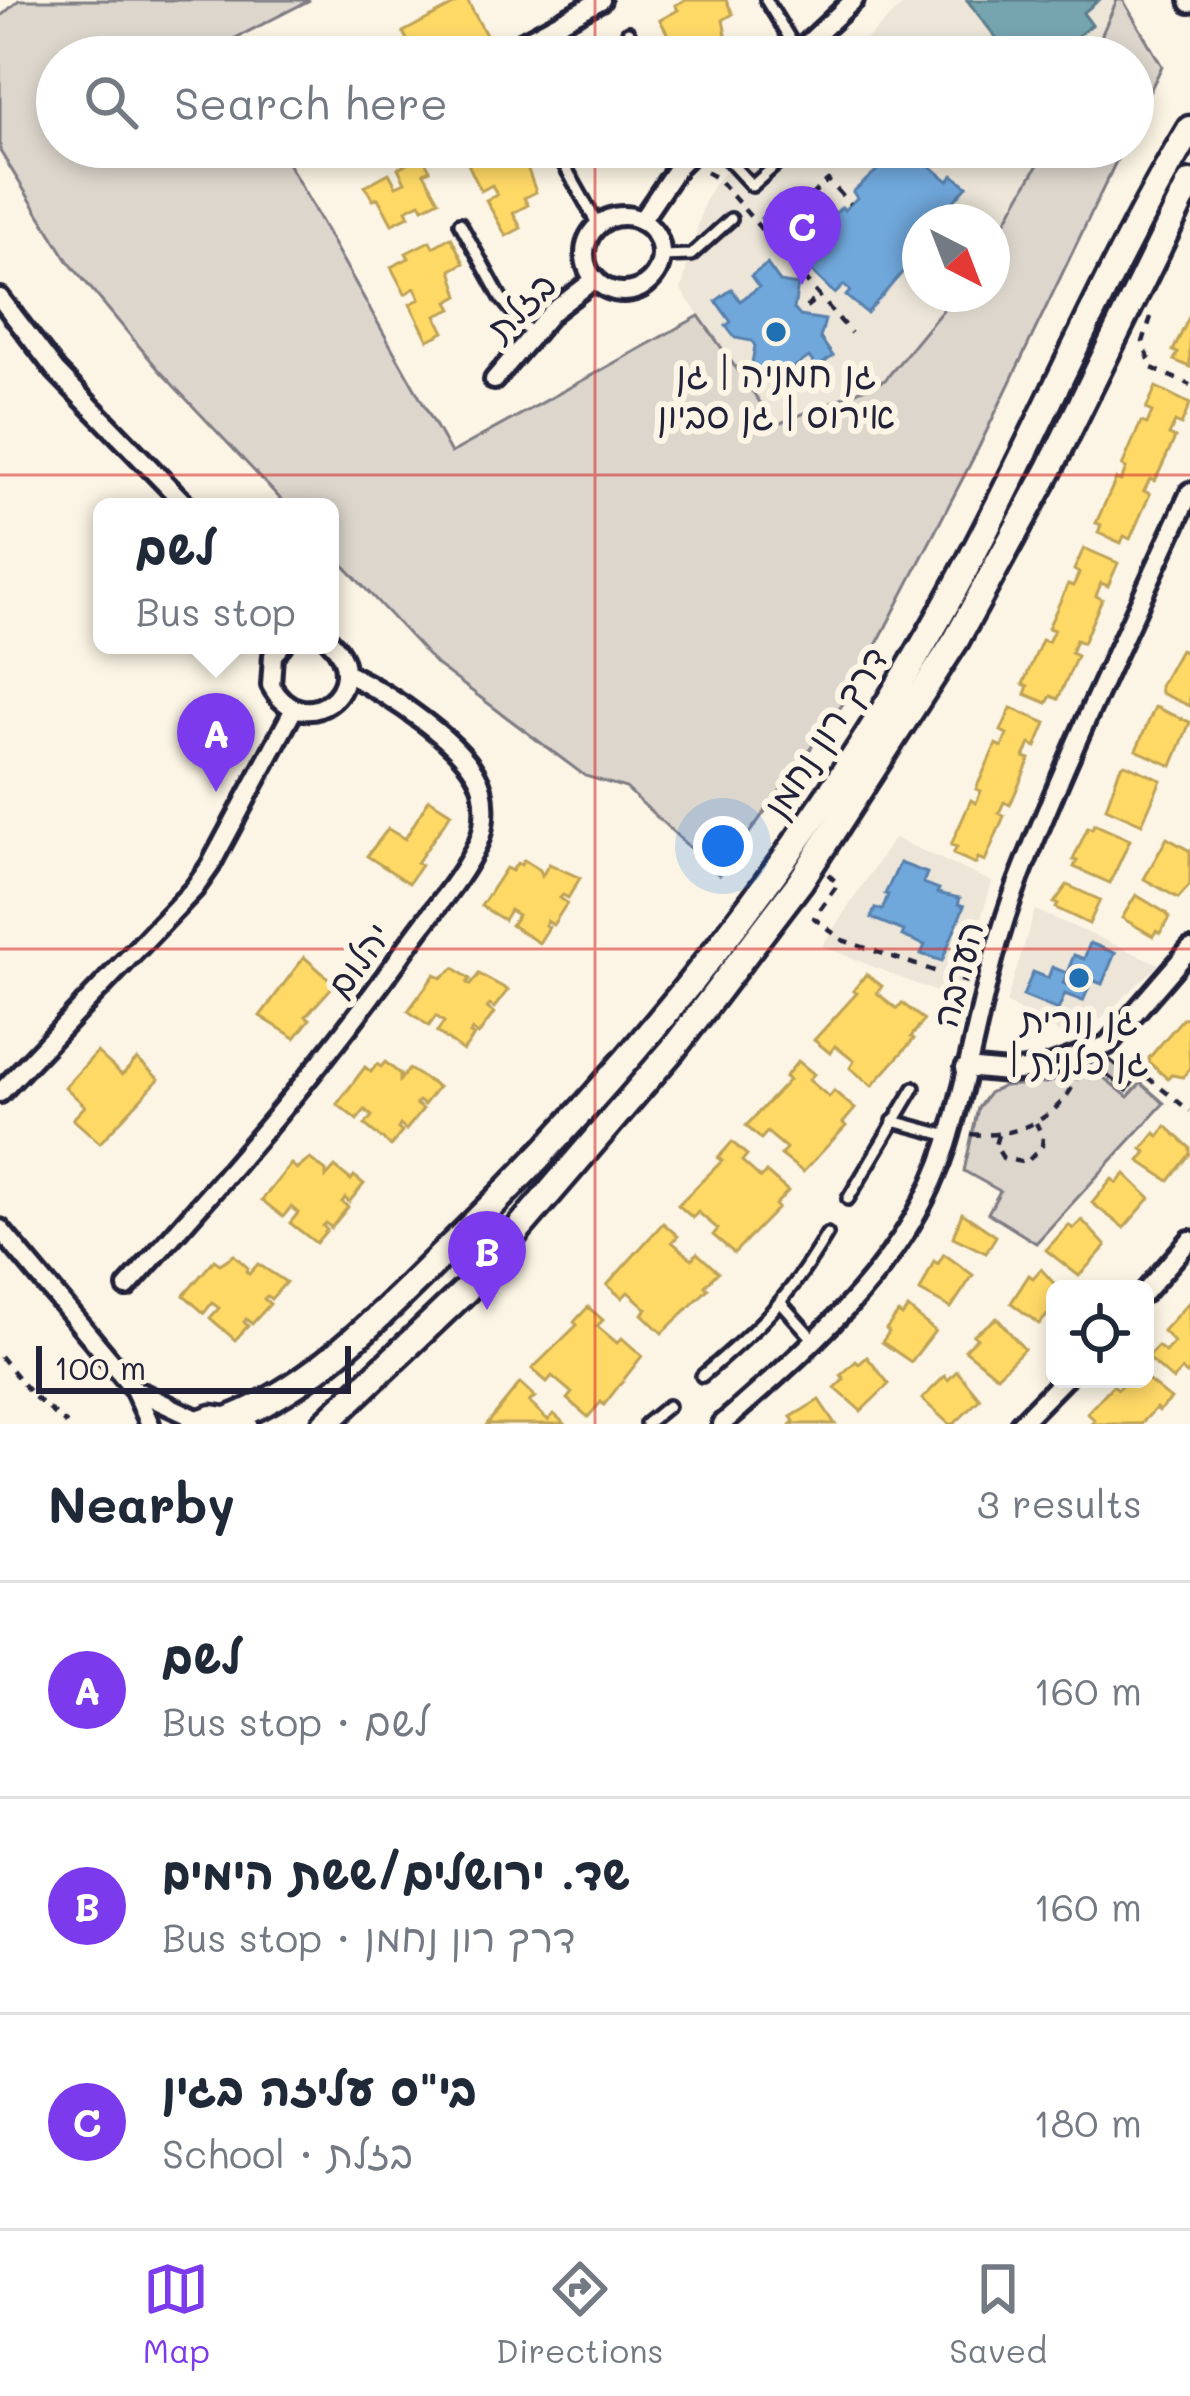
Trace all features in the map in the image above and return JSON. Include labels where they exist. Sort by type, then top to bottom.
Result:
[{"type":"main road","name":"דרך רון נחמן","points":[[198,1422],[238,1421],[281,1395],[340,1349],[515,1184],[649,1033],[765,883],[891,698],[933,627],[1025,457],[1112,266],[1190,129]]},
{"type":"main road","name":"דרך רון נחמן","points":[[325,1424],[466,1290],[673,1049],[800,882],[913,712],[978,602],[1049,470],[1190,183]]},
{"type":"street","points":[[534,36],[601,0]]},
{"type":"street","points":[[816,36],[854,0]]},
{"type":"street","points":[[641,221],[679,168]]},
{"type":"street","points":[[624,216],[641,221],[657,237],[661,256],[650,280],[638,289],[618,292],[595,279],[586,266],[589,237],[598,224],[624,216]]},
{"type":"street","name":"בזלת","points":[[494,380],[552,312],[595,279]]},
{"type":"street","points":[[0,298],[56,371],[179,498]]},
{"type":"street","name":"הערבה","points":[[722,1424],[857,1300],[888,1259],[928,1190],[949,1136],[990,959],[1018,882],[1190,491]]},
{"type":"street","points":[[274,654],[271,685],[284,703],[294,709],[320,709],[335,699],[346,673],[339,652]]},
{"type":"street","name":"יהלום","points":[[127,1288],[307,1082],[479,842],[482,787],[468,762],[397,704],[346,673]]},
{"type":"street","points":[[0,1093],[194,889],[211,866],[294,709]]},
{"type":"street","points":[[965,1068],[1008,1072],[1044,1068],[1107,1045],[1190,949]]},
{"type":"street","points":[[0,1229],[137,1391],[150,1424]]},
{"type":"street","points":[[1154,1282],[1190,1240]]},
{"type":"street","points":[[1020,1424],[1055,1388]]},
{"type":"street","points":[[137,1391],[198,1422]]},
{"type":"lane","points":[[766,0],[786,36]]},
{"type":"lane","points":[[628,32],[630,36]]},
{"type":"lane","points":[[566,168],[598,224]]},
{"type":"lane","points":[[735,168],[752,186],[772,168]]},
{"type":"lane","points":[[661,256],[691,255],[731,218]]},
{"type":"lane","points":[[460,223],[501,298],[531,334]]},
{"type":"lane","points":[[848,1199],[914,1088]]},
{"type":"lane","points":[[893,1121],[949,1136]]},
{"type":"lane","points":[[702,1376],[782,1304],[827,1234]]},
{"type":"lane","points":[[782,1304],[816,1342]]},
{"type":"lane","points":[[646,1424],[668,1406]]},
{"type":"path","points":[[706,172],[718,178],[779,246],[850,333]]},
{"type":"path","points":[[779,246],[796,230],[786,218],[828,180],[850,204]]},
{"type":"path","points":[[806,308],[821,295]]},
{"type":"path","points":[[1140,313],[1153,318],[1143,342],[1152,368],[1190,385]]},
{"type":"path","points":[[827,874],[838,884],[814,918],[842,940],[972,984]]},
{"type":"path","points":[[1115,1052],[1190,1111]]},
{"type":"path","points":[[968,1133],[998,1135],[1036,1123],[1068,1095],[1080,1070]]},
{"type":"path","points":[[998,1135],[995,1145],[1003,1158],[1026,1163],[1042,1146],[1036,1123]]},
{"type":"path","points":[[0,1356],[32,1395],[67,1424]]},
{"type":"shaded area","points":[[19,0],[310,0],[240,36],[36,36],[36,168],[291,168],[451,453],[699,316],[776,425],[885,380],[941,312],[1010,312],[1010,214],[1036,168],[1113,168],[978,449],[853,690],[719,875],[626,788],[585,776],[437,665],[339,561],[339,498],[280,498],[159,370],[68,261],[0,151],[0,17]]},
{"type":"shaded area","points":[[908,0],[1116,0],[1100,36],[870,36]]},
{"type":"shaded area","points":[[1117,0],[1123,0],[1144,36],[1101,36]]},
{"type":"shaded area","points":[[1154,52],[1162,66],[1154,83]]},
{"type":"shaded area","points":[[730,168],[1036,168],[1010,211],[1010,204],[902,204],[902,312],[940,312],[885,378],[777,424],[681,290],[705,199]]},
{"type":"shaded area","points":[[894,838],[992,882],[956,1000],[822,946]]},
{"type":"shaded area","name":"גן נורית | גן כלנית","points":[[1035,910],[1159,964],[1101,1019],[1066,1036],[1006,1003]]},
{"type":"shaded area","points":[[1093,1069],[1128,1097],[1141,1083],[1164,1103],[1036,1243],[988,1213],[1000,1191],[964,1171],[978,1108],[989,1093],[1004,1086],[1046,1083]]},
{"type":"building: Homes","points":[[467,0],[486,36],[405,36],[403,32]]},
{"type":"building: Homes","points":[[685,0],[726,0],[733,14],[723,20],[726,35],[669,36],[660,20],[678,10],[675,5]]},
{"type":"building: Homes","points":[[398,168],[429,168],[424,173],[439,200],[406,210],[409,216],[392,224],[378,198],[373,200],[365,186],[389,173],[396,186],[405,182]]},
{"type":"building: Homes","points":[[470,168],[527,168],[536,192],[524,198],[528,205],[513,213],[521,228],[506,236],[486,200],[497,195],[492,185],[481,191]]},
{"type":"building: Homes","points":[[451,237],[464,263],[451,270],[459,296],[448,302],[452,309],[436,316],[444,332],[428,340],[410,304],[420,299],[415,288],[405,294],[391,267],[430,241],[433,247]]},
{"type":"building: Homes","points":[[1190,315],[1190,367],[1174,360],[1178,353],[1173,351]]},
{"type":"building: Homes","points":[[1156,387],[1190,404],[1181,425],[1175,422],[1169,435],[1175,438],[1155,481],[1150,479],[1144,491],[1150,494],[1130,539],[1124,536],[1121,543],[1098,533],[1101,525],[1096,523],[1116,479],[1121,481],[1126,468],[1122,466],[1141,422],[1147,424],[1152,412],[1146,409]]},
{"type":"building: Homes","points":[[1084,548],[1118,563],[1108,586],[1101,583],[1096,596],[1102,599],[1083,643],[1076,640],[1071,653],[1077,656],[1058,699],[1051,696],[1047,703],[1025,694],[1028,686],[1023,684],[1042,640],[1048,642],[1054,630],[1048,628],[1068,584],[1073,586],[1079,573],[1074,570]]},
{"type":"building: Homes","points":[[1180,650],[1190,654],[1190,706],[1161,693],[1160,686]]},
{"type":"building: Homes","points":[[1155,707],[1190,722],[1172,766],[1136,750]]},
{"type":"building: Homes","points":[[1011,708],[1046,723],[1036,747],[1030,744],[1024,757],[1030,759],[1010,805],[1004,802],[999,813],[1004,816],[985,861],[978,858],[976,864],[953,854],[957,847],[951,845],[971,800],[976,803],[981,791],[976,789],[996,744],[1002,747],[1007,734],[1001,731]]},
{"type":"building: Homes","points":[[1125,764],[1161,780],[1142,824],[1106,808]]},
{"type":"building: Homes","points":[[429,799],[451,813],[409,883],[367,856],[388,829],[405,839]]},
{"type":"building: Homes","points":[[1094,824],[1130,840],[1110,883],[1074,867],[1088,827]]},
{"type":"building: Homes","points":[[1167,838],[1190,851],[1190,885],[1178,898],[1144,879]]},
{"type":"building: Homes","points":[[524,860],[542,876],[549,864],[580,878],[568,898],[560,898],[567,903],[553,925],[547,921],[549,927],[539,943],[511,925],[518,915],[510,910],[504,920],[481,906],[506,868],[512,871]]},
{"type":"building: Homes","points":[[1067,885],[1100,900],[1089,924],[1056,908],[1054,903]]},
{"type":"building: Homes","points":[[1136,895],[1166,913],[1169,918],[1160,933],[1153,936],[1122,918]]},
{"type":"building: Homes","points":[[304,957],[335,984],[306,1016],[310,1019],[295,1038],[260,1016]]},
{"type":"building: Homes","points":[[454,968],[470,979],[470,985],[479,974],[508,990],[494,1008],[487,1008],[494,1013],[478,1035],[472,1030],[474,1036],[463,1051],[437,1032],[444,1022],[436,1016],[429,1026],[408,1011],[435,974],[441,978]]},
{"type":"building: Homes","points":[[866,974],[882,986],[877,993],[897,1009],[902,1003],[924,1020],[914,1039],[872,1086],[850,1068],[854,1061],[835,1046],[830,1053],[814,1040],[857,993],[853,991]]},
{"type":"building: Homes","points":[[1188,1017],[1190,1068],[1183,1077],[1168,1079],[1149,1058]]},
{"type":"building: Homes","points":[[97,1052],[122,1075],[137,1059],[159,1079],[100,1143],[73,1119],[85,1106],[65,1087]]},
{"type":"building: Homes","points":[[798,1061],[814,1074],[809,1080],[829,1097],[834,1091],[855,1109],[843,1123],[846,1126],[803,1172],[781,1155],[786,1148],[767,1132],[761,1139],[746,1126],[789,1080],[785,1077]]},
{"type":"building: Homes","points":[[385,1062],[400,1074],[400,1080],[409,1069],[438,1087],[424,1105],[416,1104],[423,1109],[406,1130],[400,1125],[402,1132],[391,1146],[365,1125],[372,1116],[365,1110],[357,1120],[337,1104],[365,1067],[371,1072]]},
{"type":"building: Homes","points":[[1166,1126],[1190,1148],[1169,1181],[1139,1161],[1146,1152],[1142,1149]]},
{"type":"building: Homes","points":[[732,1142],[747,1155],[742,1161],[761,1178],[766,1172],[788,1191],[775,1205],[778,1208],[734,1253],[713,1235],[718,1229],[698,1212],[693,1218],[678,1205],[722,1161],[718,1158]]},
{"type":"building: Homes","points":[[310,1159],[326,1171],[326,1177],[335,1167],[364,1184],[349,1202],[345,1198],[342,1202],[348,1207],[331,1228],[326,1223],[323,1226],[327,1230],[316,1243],[290,1223],[298,1213],[291,1207],[283,1217],[262,1200],[291,1164],[297,1169]]},
{"type":"building: Homes","points":[[1125,1174],[1150,1198],[1124,1228],[1092,1203],[1112,1179],[1117,1183]]},
{"type":"building: Homes","points":[[962,1213],[996,1236],[986,1253],[953,1237]]},
{"type":"building: Homes","points":[[1082,1220],[1106,1246],[1079,1276],[1046,1250],[1069,1225],[1073,1229]]},
{"type":"building: Homes","points":[[663,1223],[678,1236],[672,1242],[692,1259],[697,1253],[718,1272],[705,1286],[708,1289],[662,1333],[642,1314],[647,1309],[628,1292],[622,1298],[607,1285]]},
{"type":"building: Homes","points":[[944,1254],[973,1275],[951,1308],[920,1291],[934,1261],[938,1264]]},
{"type":"building: Homes","points":[[234,1255],[249,1274],[258,1264],[286,1282],[271,1299],[264,1299],[270,1304],[252,1324],[246,1319],[248,1326],[235,1340],[210,1318],[219,1308],[212,1303],[204,1313],[184,1295],[214,1260],[220,1264]]},
{"type":"building: Homes","points":[[1041,1269],[1051,1280],[1046,1280],[1046,1317],[1039,1324],[1011,1303],[1029,1275],[1033,1278]]},
{"type":"building: Homes","points":[[1189,1302],[1190,1370],[1187,1374],[1182,1370],[1173,1380],[1154,1363],[1154,1350],[1158,1346],[1165,1352],[1174,1342],[1163,1331]]},
{"type":"building: Homes","points":[[588,1307],[603,1320],[597,1326],[617,1343],[622,1338],[642,1356],[604,1405],[601,1402],[588,1417],[567,1399],[572,1393],[552,1376],[547,1382],[532,1369],[577,1325],[574,1322]]},
{"type":"building: Homes","points":[[908,1308],[935,1331],[911,1362],[882,1342],[898,1313],[902,1316]]},
{"type":"building: Homes","points":[[997,1318],[1024,1349],[997,1376],[965,1350],[977,1338],[973,1335]]},
{"type":"building: Homes","points":[[867,1357],[889,1384],[861,1411],[835,1388],[844,1379],[841,1375]]},
{"type":"building: Homes","points":[[957,1371],[980,1399],[949,1424],[922,1399]]},
{"type":"building: Homes","points":[[520,1383],[535,1397],[529,1402],[548,1420],[554,1414],[565,1424],[487,1424]]},
{"type":"building: Homes","points":[[1154,1385],[1171,1399],[1141,1424],[1091,1424],[1095,1420],[1087,1413],[1110,1388]]},
{"type":"building: Homes","points":[[819,1400],[835,1424],[791,1424],[791,1417]]},
{"type":"building: Schools","points":[[880,168],[932,168],[948,181],[953,175],[967,186],[953,204],[902,204],[902,273],[867,313],[846,296],[850,291],[844,285],[835,294],[787,247],[827,211],[832,216],[857,198],[853,192]]},
{"type":"building: Schools","points":[[771,208],[790,227],[779,237],[761,218]]},
{"type":"building: Schools","name":"גן חמניה | גן אירוס | גן סביון","points":[[767,264],[780,282],[798,285],[794,309],[800,316],[825,320],[820,338],[833,356],[817,368],[809,357],[790,370],[799,381],[782,393],[767,372],[761,375],[752,363],[755,346],[735,338],[726,326],[731,322],[716,301],[732,289],[740,301],[759,287],[751,276]]},
{"type":"building: Schools","points":[[900,863],[927,873],[923,883],[939,889],[937,893],[960,898],[958,904],[964,906],[942,961],[921,954],[925,945],[902,936],[904,931],[871,918],[875,908],[882,910]]},
{"type":"building: Schools","points":[[1090,943],[1115,953],[1102,984],[1092,980],[1083,1001],[1065,994],[1058,1010],[1023,996],[1033,972],[1048,978],[1052,967],[1067,973],[1063,983],[1067,985],[1074,973],[1068,970],[1074,955],[1084,959]]},
{"type":"building: Public","points":[[967,0],[1099,0],[1083,13],[1092,25],[1078,36],[995,36]]},
{"type":"building: Other","points":[[1110,1060],[1135,1080],[1127,1091],[1102,1071]]},
{"type":"place","name":"בי\"ס עליזה בגין","points":[[802,285]]},
{"type":"place","name":"גן חמניה | גן אירוס | גן סביון","points":[[776,332]]},
{"type":"place","name":"לשם","points":[[216,792]]},
{"type":"place","name":"גן נורית | גן כלנית","points":[[1079,978]]},
{"type":"place","name":"שד. ירושלים/ששת הימים","points":[[487,1310]]}]
